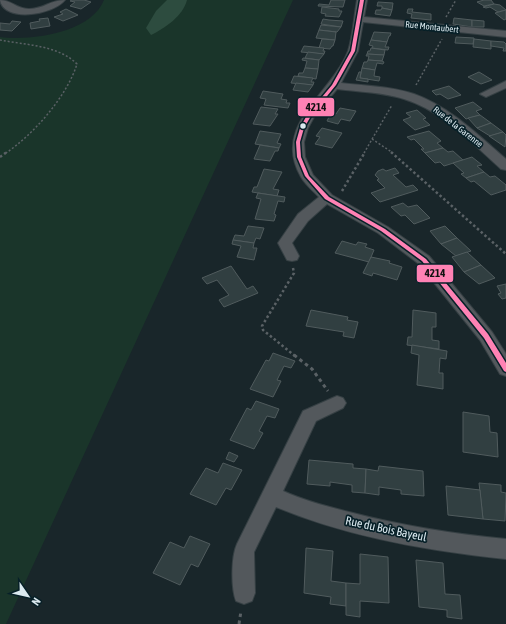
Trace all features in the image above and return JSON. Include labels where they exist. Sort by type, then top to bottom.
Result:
[{"type":"street","points":[[3,0],[8,7],[13,10],[29,12],[45,9],[60,0]]},
{"type":"street","points":[[362,0],[353,51],[334,85],[308,116],[302,128],[298,142],[299,157],[307,176],[331,201],[388,233],[424,260],[486,336],[506,369]]},
{"type":"street","name":"Rue Montaubert","points":[[359,19],[506,34]]},
{"type":"street","points":[[486,94],[506,84]]},
{"type":"street","name":"Rue de la Garenne","points":[[334,85],[404,96],[428,104],[440,112],[506,166]]},
{"type":"street","points":[[292,256],[285,243],[297,223],[308,211],[331,201]]},
{"type":"street","points":[[244,593],[244,551],[309,416],[337,403]]},
{"type":"street","name":"Rue du Bois Bayeul","points":[[271,495],[297,508],[390,532],[464,545],[506,549]]},
{"type":"path","points":[[331,201],[372,139],[404,96],[444,28],[456,0]]},
{"type":"path","points":[[0,40],[57,52],[73,58],[77,64],[74,76],[58,100],[19,143],[0,157]]},
{"type":"path","points":[[372,139],[400,158],[506,254]]},
{"type":"path","points":[[292,256],[294,273],[262,326],[263,330],[312,369],[337,403]]},
{"type":"green space","points":[[104,0],[293,0],[6,624],[0,624],[0,37],[28,38],[43,36],[74,27],[87,20],[97,11]]},
{"type":"green space","points":[[167,0],[187,0],[182,11],[173,21],[151,35],[146,28],[156,11]]},
{"type":"building","points":[[84,0],[91,2],[81,9],[70,6],[75,2],[70,1]]},
{"type":"building","points":[[331,0],[345,0],[343,7],[318,6],[319,4],[329,5]]},
{"type":"building","points":[[491,0],[494,4],[484,6],[477,2]]},
{"type":"building","points":[[378,2],[393,3],[392,10],[382,8],[382,6],[377,6]]},
{"type":"building","points":[[494,4],[500,5],[506,10],[498,12],[490,7],[483,7]]},
{"type":"building","points":[[322,7],[339,9],[339,11],[342,11],[339,17],[325,16],[326,14],[321,13]]},
{"type":"building","points":[[382,8],[392,10],[390,16],[375,14],[376,10],[381,10]]},
{"type":"building","points":[[66,9],[78,15],[63,21],[54,17],[63,14],[60,12]]},
{"type":"building","points":[[408,9],[413,9],[412,12],[431,14],[431,20],[411,18],[412,14],[407,13]]},
{"type":"building","points":[[506,10],[506,19],[504,20],[495,13]]},
{"type":"building","points":[[48,18],[50,26],[31,29],[30,23],[40,21],[39,19]]},
{"type":"building","points":[[454,18],[472,20],[472,27],[453,24]]},
{"type":"building","points":[[323,19],[343,21],[341,27],[321,24]]},
{"type":"building","points":[[472,20],[484,21],[484,27],[472,27]]},
{"type":"building","points":[[12,21],[21,22],[12,31],[0,30],[0,23],[10,24]]},
{"type":"building","points":[[321,25],[341,27],[337,32],[319,30]]},
{"type":"building","points":[[319,30],[336,32],[335,40],[316,38]]},
{"type":"building","points":[[374,32],[391,33],[387,42],[371,40]]},
{"type":"building","points":[[456,37],[474,38],[473,44],[455,43]]},
{"type":"building","points":[[322,39],[335,40],[333,46],[330,49],[319,48]]},
{"type":"building","points":[[474,39],[491,41],[491,49],[473,47]]},
{"type":"building","points":[[371,40],[387,42],[385,47],[389,47],[388,50],[372,48],[373,46],[369,45]]},
{"type":"building","points":[[491,41],[504,42],[506,44],[506,51],[503,51],[504,48],[491,46]]},
{"type":"building","points":[[304,46],[324,48],[323,51],[325,51],[324,54],[301,52]]},
{"type":"building","points":[[371,48],[385,50],[384,55],[367,54]]},
{"type":"building","points":[[308,52],[324,54],[319,60],[305,58]]},
{"type":"building","points":[[367,54],[384,55],[382,61],[368,60],[369,56],[366,56]]},
{"type":"building","points":[[303,58],[319,60],[318,69],[305,68],[307,61],[302,60]]},
{"type":"building","points":[[368,60],[384,62],[383,64],[377,63],[375,70],[362,68],[364,62],[367,62]]},
{"type":"building","points":[[305,68],[318,69],[316,79],[298,76],[299,73],[303,73]]},
{"type":"building","points":[[362,68],[375,70],[374,76],[380,77],[379,81],[360,78]]},
{"type":"building","points":[[359,72],[361,72],[360,78],[368,79],[368,82],[356,80]]},
{"type":"building","points":[[479,72],[492,80],[481,84],[468,77]]},
{"type":"building","points":[[294,76],[313,78],[311,82],[314,82],[313,85],[291,83]]},
{"type":"building","points":[[296,83],[313,85],[308,92],[293,90]]},
{"type":"building","points":[[449,86],[461,95],[448,99],[440,94],[436,95],[432,91]]},
{"type":"building","points":[[263,91],[283,94],[281,99],[287,100],[286,103],[290,103],[288,108],[264,105],[266,99],[260,98]]},
{"type":"building","points":[[473,102],[482,109],[476,111],[480,115],[466,119],[455,108]]},
{"type":"building","points":[[261,107],[278,109],[275,114],[278,114],[270,126],[253,124]]},
{"type":"building","points":[[340,108],[356,111],[350,121],[341,119],[338,124],[327,121],[331,113],[336,114]]},
{"type":"building","points":[[417,110],[426,118],[423,119],[430,125],[415,130],[403,120],[411,117],[406,113]]},
{"type":"building","points":[[480,115],[491,123],[477,128],[468,118]]},
{"type":"building","points":[[491,123],[503,132],[490,136],[477,128]]},
{"type":"building","points":[[322,128],[342,133],[332,148],[315,144],[320,137],[316,136]]},
{"type":"building","points":[[260,131],[281,134],[277,143],[281,144],[279,148],[255,144]]},
{"type":"building","points":[[429,131],[441,141],[437,143],[443,148],[425,153],[421,149],[424,149],[414,139],[411,140],[407,137]]},
{"type":"building","points":[[503,132],[506,135],[505,147],[489,136]]},
{"type":"building","points":[[260,145],[279,148],[278,151],[275,151],[270,161],[254,159]]},
{"type":"building","points":[[443,148],[448,152],[453,151],[463,160],[444,166],[440,162],[435,163],[425,153]]},
{"type":"building","points":[[472,157],[482,165],[477,166],[484,172],[466,178],[461,174],[464,173],[453,163]]},
{"type":"building","points":[[395,168],[399,173],[393,175],[406,187],[413,185],[418,190],[380,202],[371,193],[385,188],[377,180],[379,179],[375,175],[378,171],[383,169],[386,171]]},
{"type":"building","points":[[264,169],[282,172],[273,189],[279,190],[277,196],[252,192],[254,187],[257,187]]},
{"type":"building","points":[[484,172],[490,177],[495,176],[506,185],[506,190],[491,195],[474,181],[471,182],[466,178]]},
{"type":"building","points":[[258,193],[285,197],[284,202],[278,201],[274,214],[276,215],[274,221],[255,219],[261,199],[256,198]]},
{"type":"building","points":[[403,203],[408,207],[417,205],[430,218],[414,224],[405,215],[401,216],[391,207]]},
{"type":"building","points":[[248,226],[264,228],[260,239],[256,238],[254,243],[233,240],[235,235],[244,236]]},
{"type":"building","points":[[445,226],[457,238],[441,244],[430,231]]},
{"type":"building","points":[[457,238],[471,251],[456,256],[441,244]]},
{"type":"building","points":[[233,240],[254,243],[253,248],[257,248],[254,260],[237,257],[241,246],[232,244]]},
{"type":"building","points":[[342,241],[356,245],[358,242],[367,244],[365,247],[374,250],[369,262],[335,253]]},
{"type":"building","points":[[467,252],[481,265],[464,272],[452,257]]},
{"type":"building","points":[[371,257],[390,261],[389,263],[402,267],[397,280],[373,273],[372,276],[363,273]]},
{"type":"building","points":[[481,265],[495,278],[479,284],[464,272]]},
{"type":"building","points":[[231,266],[247,289],[253,286],[258,293],[224,307],[219,300],[229,295],[217,280],[207,284],[202,278]]},
{"type":"building","points":[[506,284],[506,298],[502,299],[498,294],[501,293],[497,286]]},
{"type":"building","points":[[311,310],[348,317],[347,320],[358,322],[354,338],[343,336],[344,332],[306,326]]},
{"type":"building","points":[[413,310],[436,313],[436,327],[432,327],[432,340],[439,341],[439,349],[407,345],[408,337],[412,337]]},
{"type":"building","points":[[412,345],[447,351],[446,359],[440,358],[439,373],[443,373],[443,389],[417,385],[419,355],[411,353]]},
{"type":"building","points":[[273,353],[295,361],[291,368],[284,366],[277,380],[281,381],[273,397],[250,389],[266,360],[269,361]]},
{"type":"building","points":[[256,401],[279,409],[275,418],[267,416],[259,431],[263,433],[254,449],[230,440],[247,408],[251,410]]},
{"type":"building","points":[[463,412],[489,416],[490,432],[497,433],[498,457],[463,452]]},
{"type":"building","points":[[229,452],[238,456],[234,462],[226,459]]},
{"type":"building","points":[[309,460],[353,464],[353,468],[366,469],[365,493],[352,492],[352,485],[330,482],[330,486],[307,484]]},
{"type":"building","points":[[223,463],[242,470],[231,490],[226,488],[216,505],[190,494],[206,468],[218,473]]},
{"type":"building","points":[[379,466],[423,471],[424,496],[401,494],[401,490],[379,487],[379,495],[365,493],[366,469],[378,471]]},
{"type":"building","points":[[479,483],[501,485],[501,492],[506,493],[505,521],[483,519]]},
{"type":"building","points":[[446,486],[480,490],[483,519],[448,515]]},
{"type":"building","points":[[190,536],[210,544],[198,567],[191,564],[180,585],[153,573],[170,542],[184,548]]},
{"type":"building","points":[[306,548],[333,551],[331,581],[346,583],[346,606],[330,604],[331,597],[304,593]]},
{"type":"building","points":[[360,554],[388,557],[389,603],[360,601],[360,617],[346,615],[346,583],[360,584]]},
{"type":"building","points":[[416,560],[443,563],[445,594],[460,595],[462,619],[447,617],[447,610],[419,607]]},
{"type":"transit line","name":"4214","points":[[362,0],[353,51],[334,85],[309,116],[302,128],[298,142],[299,157],[307,176],[327,198],[383,230],[424,260],[486,336],[506,369]]}]
